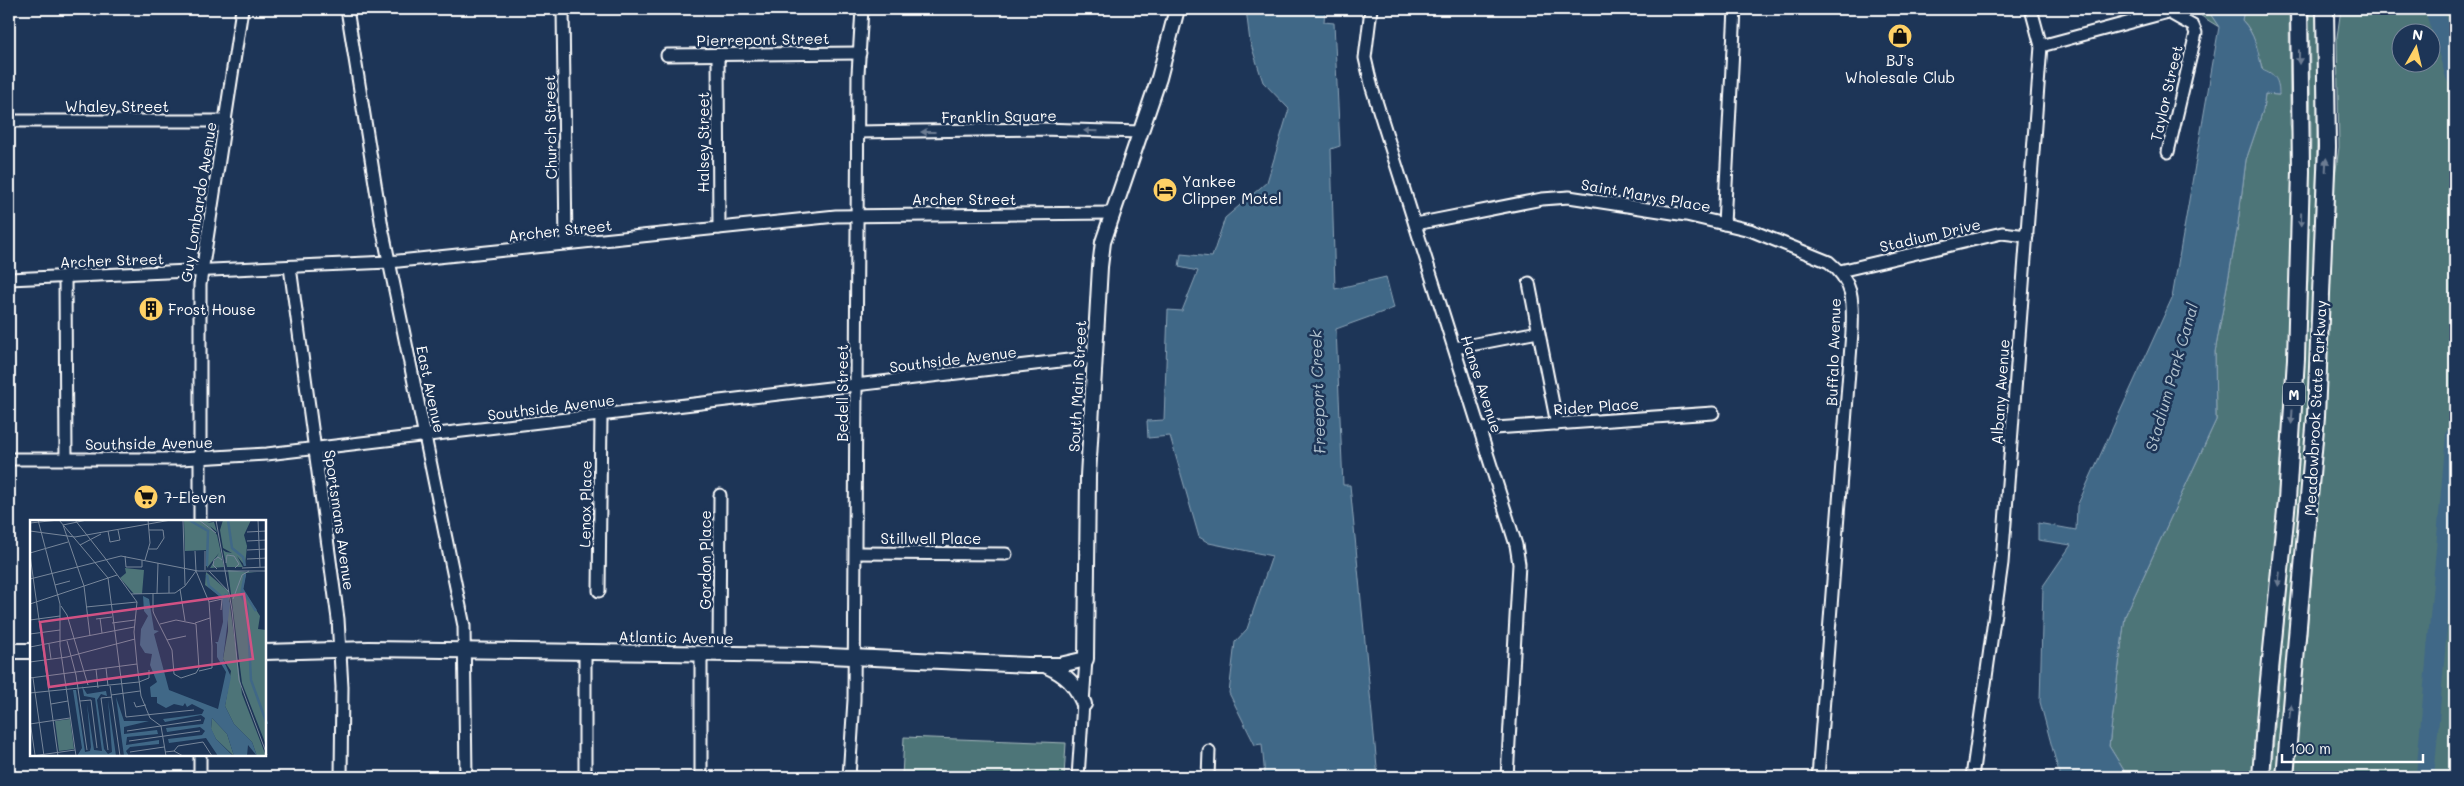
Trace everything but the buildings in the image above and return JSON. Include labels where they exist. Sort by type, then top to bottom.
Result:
[{"type":"highway","name":"Meadowbrook State Parkway","points":[[2262,777],[2266,710],[2287,500],[2296,359],[2302,171],[2299,9]]},
{"type":"highway","name":"Meadowbrook State Parkway","points":[[2285,777],[2316,416],[2327,147],[2325,9]]},
{"type":"highway","points":[[2326,41],[2335,9]]},
{"type":"main road","name":"South Main Street","points":[[1086,659],[1088,476],[1100,267],[1104,242],[1159,78],[1177,9]]},
{"type":"main road","points":[[9,650],[30,651]]},
{"type":"main road","name":"Atlantic Avenue","points":[[266,652],[465,650],[719,654],[1046,665],[1060,665],[1086,659]]},
{"type":"main road","points":[[1046,665],[1068,677],[1084,704]]},
{"type":"street","name":"Guy Lombardo Avenue","points":[[200,520],[200,285],[204,271],[242,9]]},
{"type":"street","name":"East Avenue","points":[[347,9],[389,262],[464,626],[466,777]]},
{"type":"street","name":"Church Street","points":[[563,9],[566,244]]},
{"type":"street","name":"Bedell Street","points":[[849,777],[856,553],[858,132],[862,9]]},
{"type":"street","name":"Hanse Avenue","points":[[1371,9],[1365,58],[1510,522],[1519,564],[1507,777]]},
{"type":"street","points":[[1735,9],[1724,224],[1750,230],[1813,255],[1829,262],[1840,271]]},
{"type":"street","name":"Albany Avenue","points":[[1972,777],[2002,564],[2041,46],[2031,9]]},
{"type":"street","name":"Taylor Street","points":[[2041,46],[2168,12],[2193,26],[2196,33],[2168,152]]},
{"type":"street","name":"Pierrepont Street","points":[[667,56],[860,53]]},
{"type":"street","name":"Halsey Street","points":[[718,55],[719,228]]},
{"type":"street","name":"Whaley Street","points":[[9,122],[226,121]]},
{"type":"street","name":"Franklin Square","points":[[858,132],[1042,130],[1140,132]]},
{"type":"street","name":"Saint Marys Place","points":[[1416,224],[1542,199],[1568,197],[1686,215],[1724,224]]},
{"type":"street","name":"Archer Street","points":[[9,279],[389,262],[836,216],[1113,214]]},
{"type":"street","name":"Stadium Drive","points":[[1840,271],[2002,233],[2027,236]]},
{"type":"street","name":"Sportsmans Avenue","points":[[290,267],[338,618],[341,777]]},
{"type":"street","name":"Buffalo Avenue","points":[[1818,777],[1852,332],[1853,301],[1850,288],[1840,271]]},
{"type":"street","points":[[65,277],[66,459]]},
{"type":"street","points":[[1529,283],[1557,424]]},
{"type":"street","points":[[1455,348],[1538,332]]},
{"type":"street","name":"Southside Avenue","points":[[9,460],[200,458],[315,449],[1094,357]]},
{"type":"street","name":"Rider Place","points":[[1480,428],[1713,413]]},
{"type":"street","name":"Lenox Place","points":[[599,591],[601,416]]},
{"type":"street","name":"Gordon Place","points":[[719,654],[720,496]]},
{"type":"street","name":"Stillwell Place","points":[[856,553],[1006,554]]},
{"type":"street","points":[[584,777],[585,652]]},
{"type":"street","points":[[701,654],[701,777]]},
{"type":"street","name":"South Main Street","points":[[1078,777],[1086,659]]},
{"type":"street","points":[[1208,777],[1210,751]]},
{"type":"street","points":[[200,756],[200,777]]},
{"type":"green space","points":[[2190,9],[2207,9],[2219,27]]},
{"type":"green space","points":[[2244,9],[2289,9],[2290,124],[2295,151],[2282,460],[2254,777],[2128,777],[2109,746],[2125,616],[2216,420],[2215,352],[2237,231],[2246,160],[2263,110],[2265,94],[2279,95],[2263,71],[2253,36],[2242,20]]},
{"type":"green space","points":[[2309,9],[2316,9],[2317,164],[2308,412],[2299,537],[2277,777],[2271,777],[2293,513],[2308,280],[2311,135]]},
{"type":"green space","points":[[2341,9],[2455,9],[2455,777],[2294,777],[2298,709],[2307,634],[2319,483],[2327,357],[2333,193],[2339,147],[2337,37]]},
{"type":"green space","points":[[904,737],[1066,743],[1064,777],[902,777]]},
{"type":"water","name":"Freeport Creek","points":[[1246,9],[1325,9],[1324,22],[1334,23],[1340,146],[1331,149],[1335,289],[1386,277],[1394,308],[1336,329],[1343,485],[1350,485],[1378,777],[1265,777],[1262,744],[1255,745],[1229,693],[1235,642],[1247,629],[1272,556],[1209,543],[1199,537],[1170,436],[1148,438],[1147,421],[1164,420],[1168,310],[1182,311],[1198,271],[1179,267],[1181,254],[1212,257],[1225,218],[1267,182],[1289,109],[1263,82],[1250,42]]},
{"type":"water","name":"Stadium Park Canal","points":[[2207,9],[2216,9],[2229,14],[2232,9],[2244,9],[2242,20],[2253,37],[2262,69],[2271,73],[2276,79],[2279,95],[2265,94],[2263,110],[2246,160],[2237,231],[2215,352],[2216,420],[2125,616],[2109,746],[2128,777],[2060,777],[2040,702],[2043,586],[2071,545],[2038,540],[2038,523],[2076,530],[2077,506],[2172,298],[2219,27]]},
{"type":"waterway","points":[[2434,9],[2455,76]]},
{"type":"waterway","points":[[2425,777],[2455,435]]},
{"type":"place","name":"BJ's Wholesale Club","points":[[1900,36]]},
{"type":"place","name":"Yankee Clipper Motel","points":[[1165,190]]},
{"type":"place","name":"Frost House","points":[[151,309]]},
{"type":"place","name":"7-Eleven","points":[[146,497]]}]
